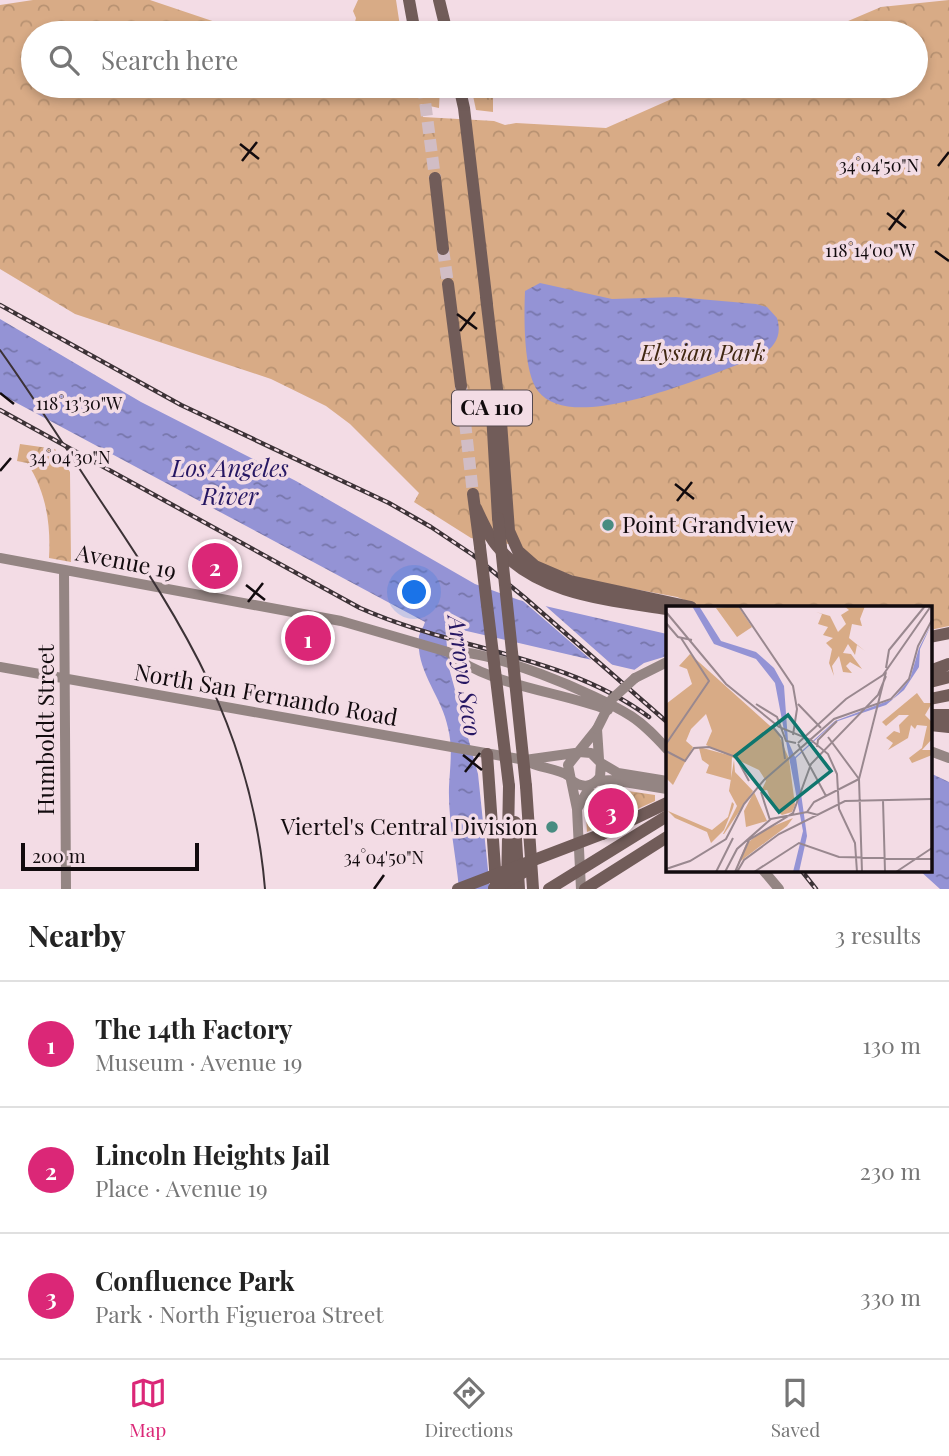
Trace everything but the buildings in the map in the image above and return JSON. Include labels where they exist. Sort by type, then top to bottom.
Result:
[{"type":"highway","points":[[402,0],[411,21]]},
{"type":"highway","points":[[409,0],[413,21]]},
{"type":"highway","points":[[439,0],[443,21]]},
{"type":"highway","name":"CA 110","points":[[462,98],[486,297],[498,518],[526,786],[533,889]]},
{"type":"highway","points":[[464,108],[465,98]]},
{"type":"highway","points":[[435,178],[443,249]]},
{"type":"highway","name":"CA 110","points":[[448,284],[461,386]]},
{"type":"highway","points":[[486,297],[501,422],[509,531],[518,551],[535,566],[570,581],[688,606]]},
{"type":"highway","points":[[473,494],[517,846],[519,889]]},
{"type":"highway","points":[[475,508],[497,547],[536,577],[571,591],[666,609]]},
{"type":"highway","points":[[932,670],[949,664]]},
{"type":"highway","points":[[932,681],[949,677]]},
{"type":"highway","points":[[481,753],[494,889],[666,803]]},
{"type":"highway","points":[[507,889],[509,787]]},
{"type":"highway","points":[[528,810],[540,889]]},
{"type":"highway","points":[[549,889],[666,817]]},
{"type":"highway","points":[[458,889],[602,834]]},
{"type":"highway","points":[[583,889],[664,839]]},
{"type":"highway","points":[[600,889],[664,839]]},
{"type":"street","name":"Avenue 19","points":[[0,558],[341,621],[448,652],[459,651],[483,657],[541,676],[613,706],[639,722],[666,748]]},
{"type":"street","name":"Humboldt Street","points":[[64,570],[66,889]]},
{"type":"street","name":"Avenue 19","points":[[448,652],[460,662],[482,671],[609,711],[643,733],[666,757]]},
{"type":"street","points":[[583,889],[577,809],[568,765],[597,729],[608,705],[627,683],[666,663]]},
{"type":"street","name":"North San Fernando Road","points":[[0,667],[525,761],[534,766],[558,769],[570,778]]},
{"type":"street","points":[[577,809],[602,773],[597,729]]},
{"type":"street","points":[[932,752],[949,758]]},
{"type":"street","name":"North San Fernando Road","points":[[525,761],[577,753]]},
{"type":"street","points":[[577,753],[591,753],[618,773],[666,781]]},
{"type":"street","points":[[570,778],[580,786],[612,780],[666,789]]},
{"type":"street","points":[[765,872],[779,889]]},
{"type":"green space","name":"Elysian Park","points":[[33,0],[150,0],[212,21],[21,21],[21,98],[419,98],[423,117],[494,121],[505,125],[516,123],[606,128],[674,98],[928,98],[928,21],[848,21],[881,7],[949,0],[949,626],[932,630],[932,606],[700,606],[677,597],[581,579],[537,562],[520,546],[471,538],[414,502],[419,493],[350,424],[326,406],[271,379],[75,314],[0,269],[0,5]]},
{"type":"green space","points":[[358,0],[396,0],[399,21],[355,21],[353,11]]},
{"type":"green space","points":[[393,98],[439,98],[439,108]]},
{"type":"green space","points":[[474,98],[493,98],[493,112],[476,110]]},
{"type":"green space","points":[[20,444],[55,449],[70,472],[71,562],[49,558],[49,533],[43,496],[27,463],[17,461]]},
{"type":"green space","points":[[601,787],[655,795],[655,801],[587,832],[589,802],[595,791]]},
{"type":"water","points":[[540,283],[612,299],[676,297],[756,304],[767,307],[777,318],[779,331],[772,347],[756,358],[676,387],[610,405],[580,407],[555,403],[538,391],[527,357],[525,291]]},
{"type":"water","name":"Los Angeles River","points":[[0,319],[141,402],[296,481],[475,584],[519,600],[666,634],[666,681],[648,673],[445,626],[449,668],[478,774],[490,889],[459,889],[450,812],[450,735],[445,716],[421,661],[419,636],[425,622],[0,394]]},
{"type":"water","points":[[932,774],[949,782],[949,889],[940,889],[921,872],[932,872]]},
{"type":"pier","points":[[516,595],[540,601],[618,670],[597,665]]},
{"type":"pier","points":[[666,656],[666,679],[660,682],[630,673],[644,663]]},
{"type":"tunnel","points":[[425,98],[435,178]]},
{"type":"tunnel","points":[[443,249],[448,284]]},
{"type":"tunnel","points":[[461,386],[473,494]]},
{"type":"tram line","points":[[0,350],[160,592],[210,683],[246,779],[258,832],[265,889]]},
{"type":"railway","points":[[0,305],[181,405],[389,503],[431,527],[473,555],[524,597],[666,721]]},
{"type":"railway","points":[[0,410],[360,608],[433,634],[581,679],[616,696],[649,717]]},
{"type":"railway","points":[[803,872],[816,889]]},
{"type":"place","name":"Point Grandview","points":[[608,525]]},
{"type":"place","name":"Lincoln Heights Jail","points":[[215,566]]},
{"type":"place","name":"The 14th Factory","points":[[308,638]]},
{"type":"place","name":"Confluence Park","points":[[611,811]]},
{"type":"place","name":"Viertel's Central Division","points":[[552,827]]},
{"type":"water label","name":"Arroyo Seco","points":[[464,676]]}]
